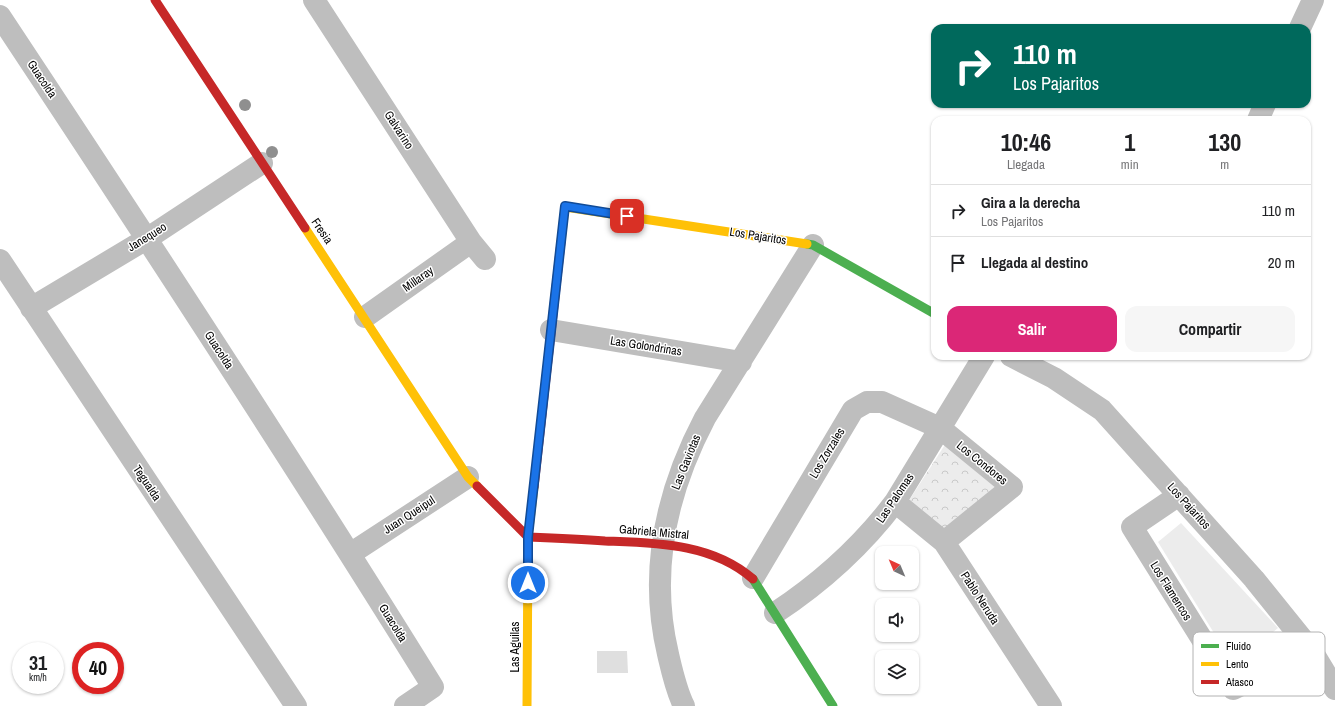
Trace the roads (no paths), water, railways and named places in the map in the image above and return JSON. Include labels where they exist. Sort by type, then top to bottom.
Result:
[{"type":"street","name":"Fresia","points":[[155,0],[365,317],[468,477]]},
{"type":"street","name":"Galvarino","points":[[314,0],[471,242],[485,259]]},
{"type":"street","points":[[1302,24],[1313,0]]},
{"type":"street","name":"Guacolda","points":[[0,16],[148,238],[433,687],[405,706]]},
{"type":"street","name":"Janequeo","points":[[31,308],[148,238],[262,163]]},
{"type":"street","name":"Los Pajaritos","points":[[565,206],[813,244],[931,312]]},
{"type":"street","name":"Las Aguilas","points":[[527,706],[528,537],[565,206]]},
{"type":"street","name":"Millaray","points":[[365,317],[471,242]]},
{"type":"street","name":"Las Gaviotas","points":[[679,704],[662,623],[660,575],[662,543],[668,511],[677,479],[705,418],[813,244]]},
{"type":"street","name":"Tegualda","points":[[0,260],[296,706]]},
{"type":"street","name":"Las Golondrinas","points":[[551,330],[741,362]]},
{"type":"street","name":"Las Palomas","points":[[775,613],[822,580],[871,533],[895,502],[982,360]]},
{"type":"street","name":"Los Pajaritos","points":[[1019,360],[1054,378],[1102,410],[1254,579],[1297,632]]},
{"type":"street","name":"Los Zorzales","points":[[753,578],[853,410],[867,402],[882,402],[940,428]]},
{"type":"street","name":"Los Condores","points":[[940,428],[1012,487],[944,542]]},
{"type":"street","points":[[468,477],[528,537]]},
{"type":"street","name":"Juan Queipul","points":[[350,554],[468,477]]},
{"type":"street","name":"Los Flamencos","points":[[1179,495],[1132,527],[1197,632]]},
{"type":"street","name":"Pablo Neruda","points":[[895,502],[944,542],[1052,706]]},
{"type":"street","name":"Gabriela Mistral","points":[[528,537],[680,545],[715,555],[729,561],[753,578],[833,706]]},
{"type":"street","name":"Los Pajaritos","points":[[1325,672],[1335,689]]}]
